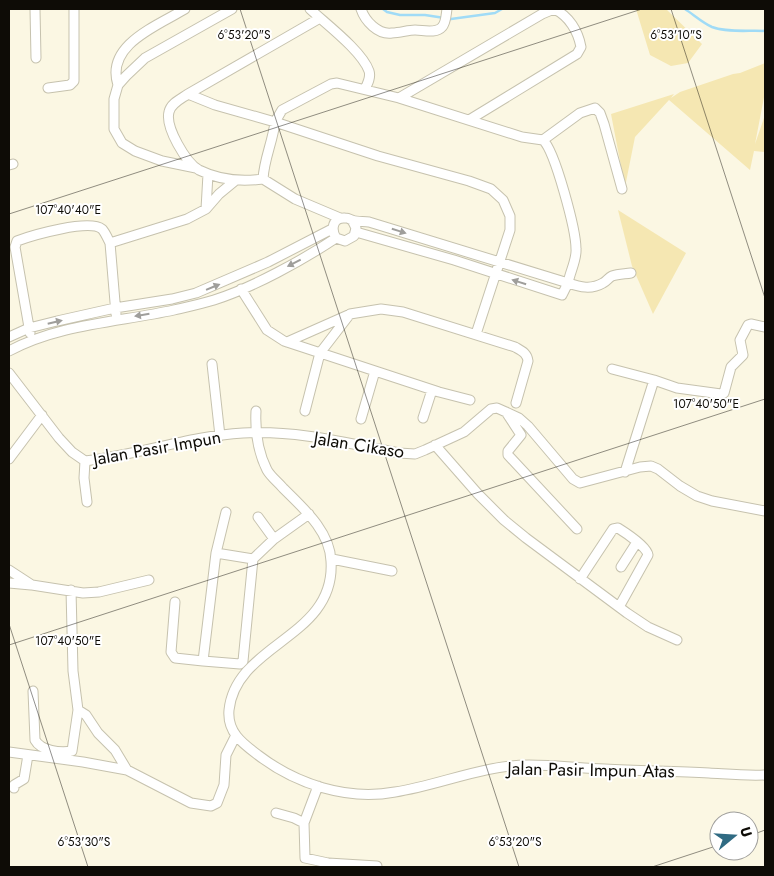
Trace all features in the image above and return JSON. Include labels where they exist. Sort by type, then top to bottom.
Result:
[{"type":"street","points":[[35,9],[36,58]]},
{"type":"street","points":[[48,88],[70,85],[74,81],[74,9]]},
{"type":"street","points":[[184,9],[128,43],[121,54],[116,68],[118,85],[114,99],[114,129],[122,143],[162,161],[196,168],[208,174],[248,181],[263,178],[295,199],[340,218],[346,217],[352,220],[369,222],[579,287],[594,287],[614,275],[632,274]]},
{"type":"street","points":[[118,85],[145,58],[232,9]]},
{"type":"street","points":[[310,9],[350,45],[367,67],[370,72],[366,89]]},
{"type":"street","points":[[361,9],[370,24],[380,31],[390,34],[413,30],[433,31],[439,29],[445,21],[446,9]]},
{"type":"street","points":[[399,98],[542,14],[554,9],[560,12],[579,35],[581,47],[577,54],[469,120]]},
{"type":"street","points":[[196,168],[186,159],[170,122],[169,112],[175,103],[320,18]]},
{"type":"street","points":[[263,178],[274,134],[275,122],[282,110],[331,84],[343,84],[399,98],[522,137],[543,140],[580,113],[594,108],[600,113],[604,124],[622,189]]},
{"type":"street","points":[[188,94],[215,105],[491,189],[503,200],[510,216],[510,230],[476,334]]},
{"type":"street","points":[[356,232],[454,260],[562,295],[568,283],[577,251],[562,187],[549,148],[543,140]]},
{"type":"street","points":[[206,209],[208,174]]},
{"type":"street","points":[[110,243],[181,221],[206,209],[219,194],[236,180]]},
{"type":"street","points":[[334,234],[333,225],[340,218]]},
{"type":"street","points":[[334,234],[345,241],[350,240],[356,232],[352,220]]},
{"type":"street","points":[[32,340],[15,247],[17,241],[75,226],[90,224],[102,229],[110,243],[116,319]]},
{"type":"street","points":[[9,351],[32,340],[116,319],[171,310],[214,300],[242,289],[308,256],[334,234]]},
{"type":"street","points":[[9,337],[29,328],[115,308],[172,299],[203,291],[334,234]]},
{"type":"street","points":[[242,289],[267,330],[287,342],[432,390],[470,400]]},
{"type":"street","points":[[287,342],[350,314],[381,309],[403,312],[515,347],[527,355],[528,361],[516,403]]},
{"type":"street","points":[[305,411],[320,354],[350,314]]},
{"type":"street","points":[[612,369],[677,388],[721,394],[724,393],[731,367],[743,355],[740,340],[748,325],[765,327]]},
{"type":"street","points":[[212,364],[220,436]]},
{"type":"street","points":[[361,418],[375,371]]},
{"type":"street","name":"Jalan Pasir Impun","points":[[9,373],[72,452],[85,461],[108,458],[186,441],[256,432]]},
{"type":"street","points":[[625,472],[654,380]]},
{"type":"street","points":[[423,418],[432,390]]},
{"type":"street","name":"Jalan Cikaso","points":[[256,432],[291,434],[415,454],[471,428],[491,409],[504,410]]},
{"type":"street","points":[[504,410],[520,418],[577,481],[583,483],[651,466],[697,496],[765,510]]},
{"type":"street","points":[[504,410],[520,435],[508,450],[508,456],[577,529]]},
{"type":"street","points":[[9,752],[127,770],[191,803],[210,806],[217,803],[224,785],[226,755],[235,737],[229,712],[236,684],[247,671],[296,631],[320,606],[328,588],[332,559],[321,530],[309,514],[268,473],[261,457],[256,432],[256,411]]},
{"type":"street","points":[[9,459],[42,415]]},
{"type":"street","points":[[434,445],[504,520],[618,607],[648,627],[677,640]]},
{"type":"street","points":[[85,461],[84,478],[87,502]]},
{"type":"street","points":[[203,662],[216,552],[226,512]]},
{"type":"street","points":[[175,602],[172,656],[203,662],[240,664],[243,662],[253,559],[274,539],[309,514]]},
{"type":"street","points":[[258,517],[274,539]]},
{"type":"street","points":[[580,579],[614,529],[618,528],[646,549],[648,555],[618,607]]},
{"type":"street","points":[[621,567],[637,542]]},
{"type":"street","points":[[216,552],[253,559]]},
{"type":"street","points":[[332,559],[392,571]]},
{"type":"street","points":[[9,570],[32,585]]},
{"type":"street","points":[[9,583],[83,593],[99,592],[148,580]]},
{"type":"street","points":[[33,691],[35,740],[38,745],[44,749],[72,751],[78,710],[73,671],[71,590]]},
{"type":"street","points":[[78,710],[86,715],[98,732],[115,750],[127,770]]},
{"type":"street","name":"Jalan Pasir Impun Atas","points":[[235,737],[274,766],[318,786],[350,794],[394,793],[480,771],[526,765],[765,775]]},
{"type":"street","points":[[14,788],[14,784],[24,779],[28,755]]},
{"type":"street","points":[[318,786],[304,823],[306,863],[377,866]]},
{"type":"street","points":[[276,813],[304,823]]},
{"type":"shaded area","points":[[636,9],[666,9],[702,44],[688,63],[671,66],[650,55]]},
{"type":"shaded area","points":[[765,63],[765,92],[755,144],[765,115],[765,152],[754,151],[750,170],[669,100],[635,137],[625,187],[611,114],[674,94],[671,98],[680,92]]},
{"type":"shaded area","points":[[618,210],[686,253],[653,314],[632,266]]},
{"type":"waterway","points":[[383,9],[400,15],[425,15],[451,19],[495,13],[502,9]]},
{"type":"waterway","points":[[685,9],[705,23],[718,29],[765,31]]}]
